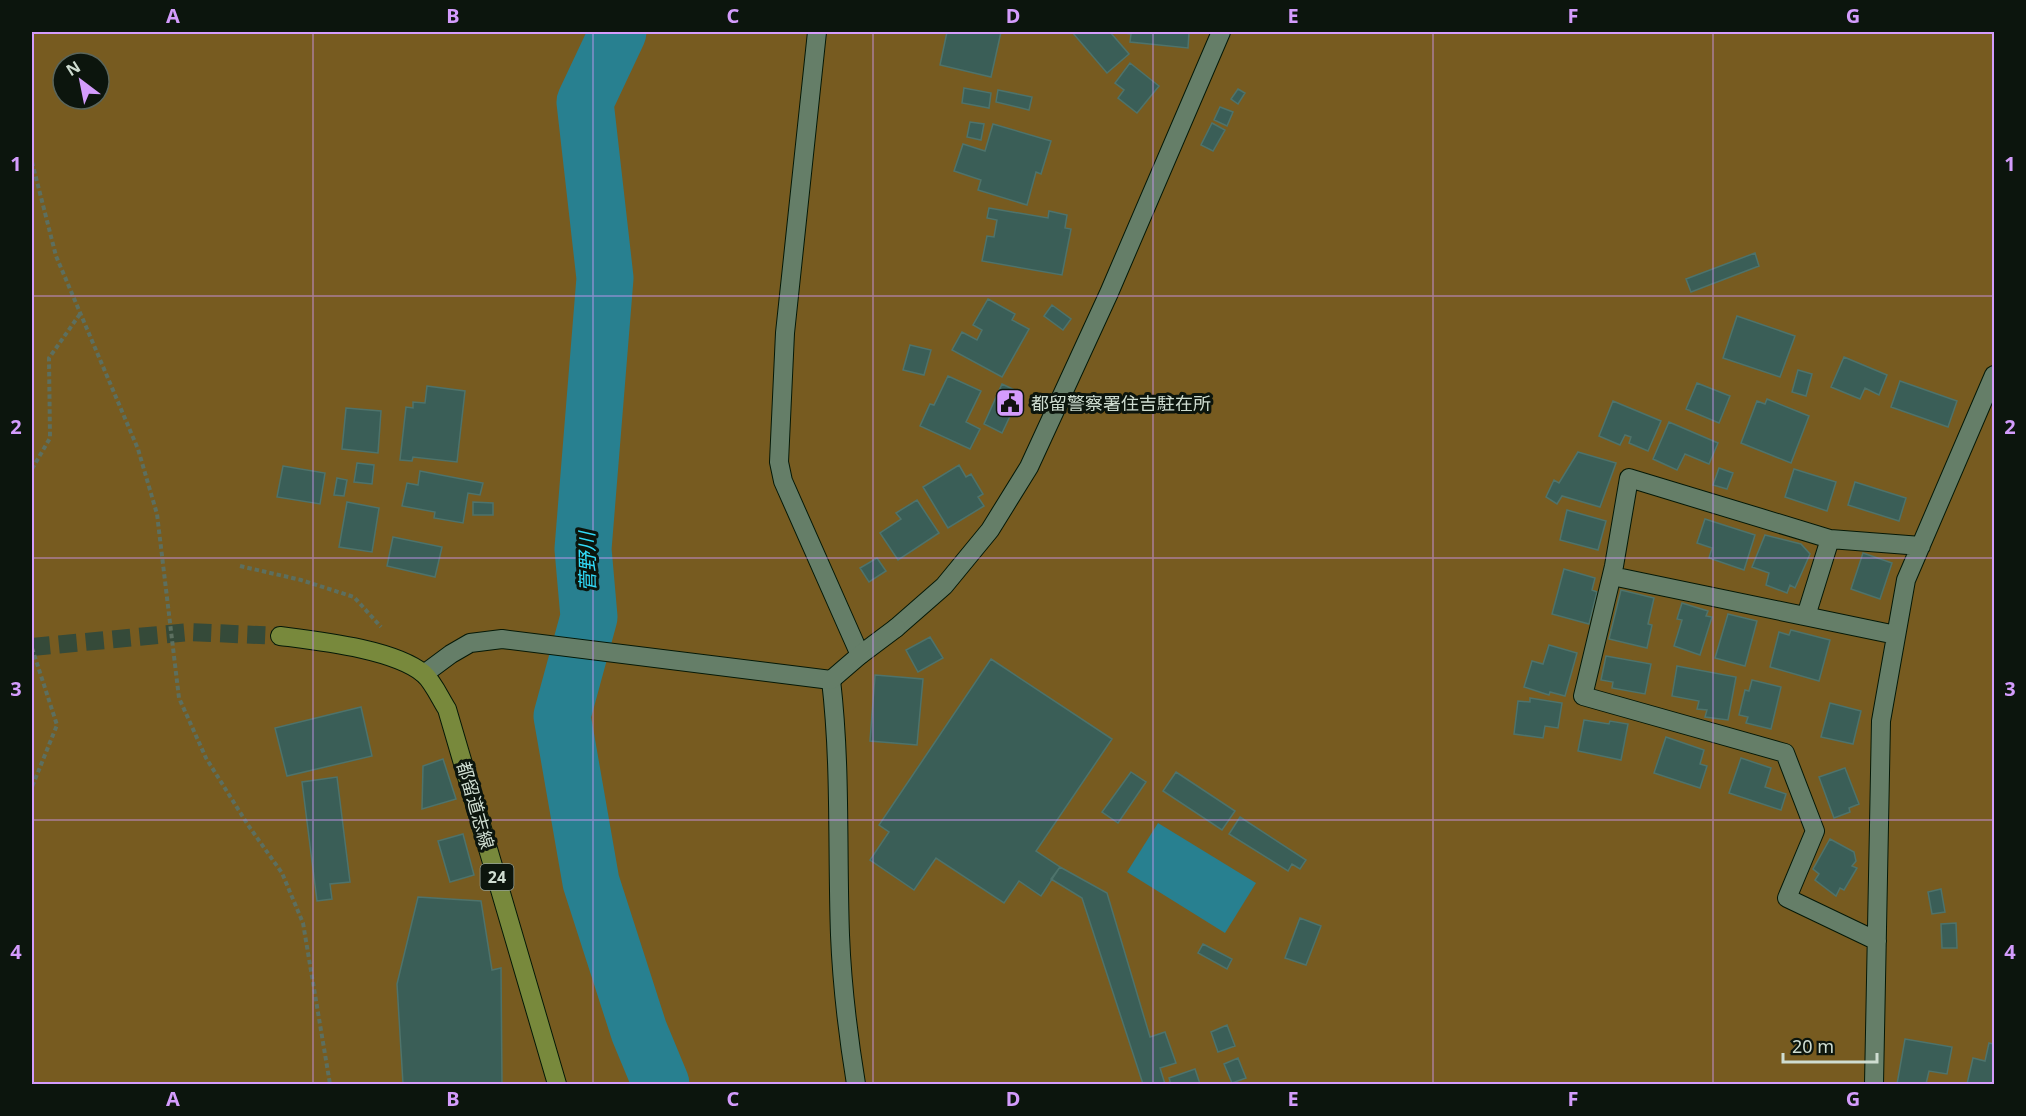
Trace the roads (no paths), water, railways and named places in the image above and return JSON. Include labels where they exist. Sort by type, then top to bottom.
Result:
[{"type":"main road","name":"都留道志線","points":[[280,636],[344,645],[396,659],[424,674],[447,709],[557,1084]]},
{"type":"street","points":[[817,32],[785,333],[779,462],[783,481],[860,655]]},
{"type":"street","points":[[424,674],[470,643],[502,639],[831,680],[896,628],[944,586],[990,530],[1029,467],[1109,293],[1221,32]]},
{"type":"street","points":[[1874,1084],[1881,721],[1906,580],[1995,375]]},
{"type":"street","points":[[1877,941],[1787,898],[1815,831],[1785,753],[1583,696],[1612,576],[1629,478],[1830,539],[1921,546]]},
{"type":"street","points":[[1806,616],[1830,539]]},
{"type":"street","points":[[1612,576],[1896,635]]},
{"type":"street","points":[[831,680],[839,777],[840,935],[849,1039],[856,1084]]},
{"type":"water","points":[[1158,823],[1256,883],[1225,933],[1127,872]]},
{"type":"waterway","name":"菅野川","points":[[618,32],[585,102],[605,278],[583,549],[589,617],[562,716],[591,882],[639,1031],[661,1084]]},
{"type":"tunnel","points":[[32,647],[190,632],[280,636]]},
{"type":"place","name":"都留警察署住吉駐在所","points":[[1010,403]]}]
